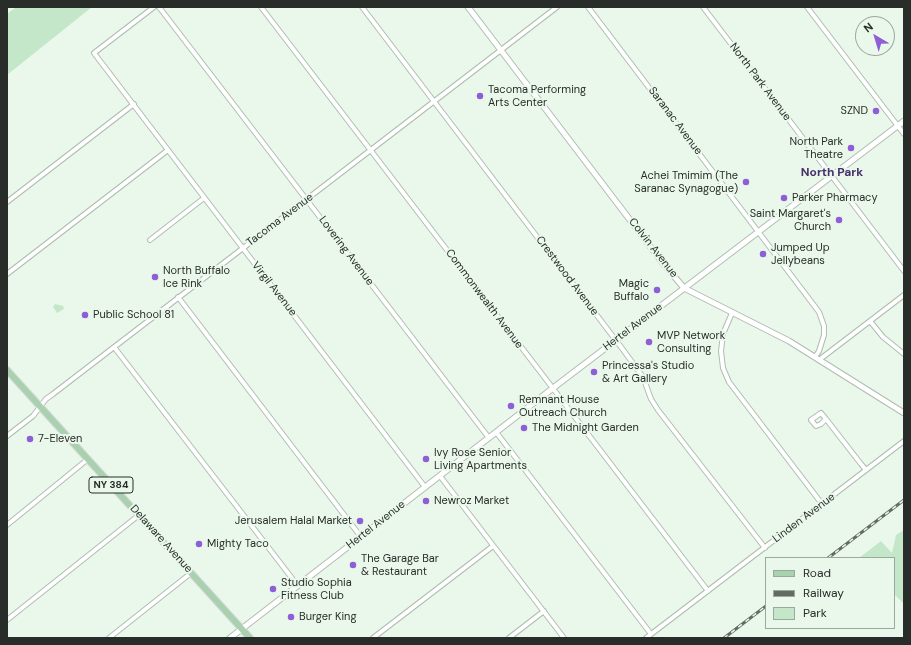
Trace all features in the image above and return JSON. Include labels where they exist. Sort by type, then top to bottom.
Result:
[{"type":"main road","name":"Delaware Avenue","points":[[7,370],[250,638]]},
{"type":"street","name":"Virgil Avenue","points":[[154,7],[94,53],[425,487]]},
{"type":"street","name":"Lovering Avenue","points":[[159,7],[489,438]]},
{"type":"street","name":"Commonwealth Avenue","points":[[261,7],[708,591]]},
{"type":"street","name":"Crestwood Avenue","points":[[362,7],[616,340],[643,377],[651,399],[658,410],[765,548]]},
{"type":"street","name":"Colvin Avenue","points":[[468,7],[662,262],[684,288],[789,341],[904,413]]},
{"type":"street","name":"Tacoma Avenue","points":[[7,436],[33,416],[46,399],[557,7]]},
{"type":"street","name":"Saranac Avenue","points":[[588,7],[821,315],[824,326],[824,335],[817,358]]},
{"type":"street","name":"North Park Avenue","points":[[703,7],[904,271]]},
{"type":"street","points":[[807,7],[904,134]]},
{"type":"street","points":[[7,202],[134,104]]},
{"type":"street","name":"Hertel Avenue","points":[[230,638],[552,389],[904,121]]},
{"type":"street","points":[[7,274],[168,150]]},
{"type":"street","points":[[150,240],[204,198]]},
{"type":"street","points":[[817,358],[904,295]]},
{"type":"street","points":[[178,297],[361,537]]},
{"type":"street","points":[[732,313],[723,334],[721,352],[723,368],[729,382],[822,504]]},
{"type":"street","points":[[870,321],[883,337],[904,354]]},
{"type":"street","points":[[114,347],[298,586]]},
{"type":"street","points":[[826,419],[866,470]]},
{"type":"street","points":[[496,432],[652,634]]},
{"type":"street","name":"Linden Avenue","points":[[646,638],[904,441]]},
{"type":"street","points":[[7,525],[88,459]]},
{"type":"street","points":[[440,476],[564,638]]},
{"type":"street","points":[[7,620],[139,515]]},
{"type":"street","points":[[373,638],[493,546]]},
{"type":"street","points":[[109,638],[191,573]]},
{"type":"street","points":[[509,638],[544,611]]},
{"type":"green space","points":[[16,7],[92,7],[7,75],[7,14]]},
{"type":"green space","points":[[55,304],[63,306],[64,309],[57,313],[53,307]]},
{"type":"green space","points":[[904,530],[904,604],[895,595],[895,557],[860,557],[881,541],[892,553],[896,535]]},
{"type":"railway","points":[[829,557],[904,500]]},
{"type":"railway","points":[[724,638],[765,607]]},
{"type":"place","name":"Tacoma Performing Arts Center","points":[[480,96]]},
{"type":"place","name":"SZND","points":[[876,111]]},
{"type":"place","name":"North Park Theatre","points":[[851,148]]},
{"type":"place","name":"Achei Tmimim (The Saranac Synagogue)","points":[[746,182]]},
{"type":"place","name":"Parker Pharmacy","points":[[784,198]]},
{"type":"place","name":"Saint Margaret's Church","points":[[839,220]]},
{"type":"place","name":"Jumped Up Jellybeans","points":[[763,254]]},
{"type":"place","name":"North Buffalo Ice Rink","points":[[155,277]]},
{"type":"place","name":"Magic Buffalo","points":[[657,290]]},
{"type":"place","name":"Public School 81","points":[[85,315]]},
{"type":"place","name":"MVP Network Consulting","points":[[649,342]]},
{"type":"place","name":"Princessa's Studio & Art Gallery","points":[[594,372]]},
{"type":"place","name":"Remnant House Outreach Church","points":[[511,406]]},
{"type":"place","name":"The Midnight Garden","points":[[524,428]]},
{"type":"place","name":"7-Eleven","points":[[30,439]]},
{"type":"place","name":"Ivy Rose Senior Living Apartments","points":[[426,459]]},
{"type":"place","name":"Newroz Market","points":[[426,501]]},
{"type":"place","name":"Jerusalem Halal Market","points":[[360,521]]},
{"type":"place","name":"Mighty Taco","points":[[199,544]]},
{"type":"place","name":"The Garage Bar & Restaurant","points":[[353,565]]},
{"type":"place","name":"Studio Sophia Fitness Club","points":[[273,589]]},
{"type":"place","name":"Burger King","points":[[291,617]]},
{"type":"district","name":"North Park","points":[[832,173]]}]
